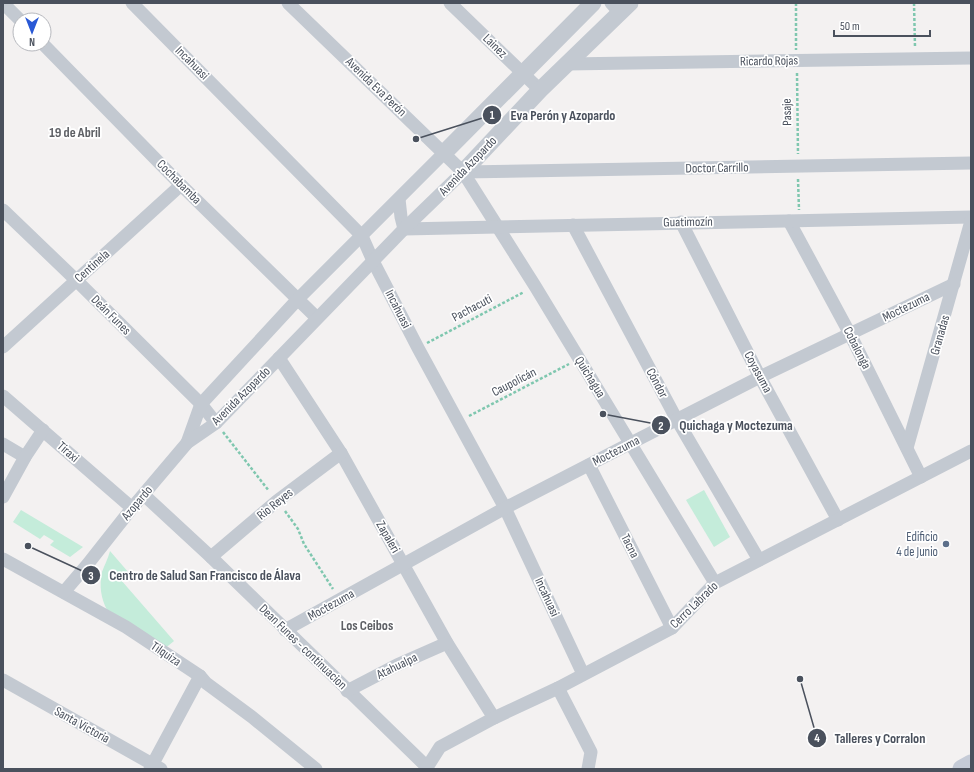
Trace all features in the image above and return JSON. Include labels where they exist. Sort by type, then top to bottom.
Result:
[{"type":"main road","points":[[962,769],[971,764]]},
{"type":"street","points":[[3,3],[12,12]]},
{"type":"street","name":"Incahuasi","points":[[132,3],[362,236],[373,261],[418,348],[505,508],[583,674]]},
{"type":"street","name":"Avenida Eva Perón","points":[[288,3],[463,172]]},
{"type":"street","name":"Lainez","points":[[450,3],[540,90]]},
{"type":"street","name":"Avenida Azopardo","points":[[187,443],[201,404],[298,299],[593,3]]},
{"type":"street","name":"Avenida Azopardo","points":[[187,443],[216,423],[404,229],[463,172],[621,6]]},
{"type":"street","name":"Cochabamba","points":[[51,52],[181,185],[317,318]]},
{"type":"street","name":"Ricardo Rojas","points":[[567,64],[971,58]]},
{"type":"street","name":"Doctor Carrillo","points":[[463,172],[971,163]]},
{"type":"street","name":"Quichagua","points":[[463,172],[535,286],[715,583]]},
{"type":"street","name":"Centinela","points":[[3,347],[181,185]]},
{"type":"street","points":[[399,199],[404,229]]},
{"type":"street","name":"Deán Funes","points":[[3,210],[201,404],[216,423]]},
{"type":"street","name":"Guatimozín","points":[[404,229],[971,217]]},
{"type":"street","name":"Cobalonga","points":[[794,220],[921,477]]},
{"type":"street","name":"Granadas","points":[[907,448],[971,221]]},
{"type":"street","name":"Coyasuma","points":[[681,222],[760,377],[838,520]]},
{"type":"street","name":"Cóndor","points":[[573,225],[677,420],[759,560]]},
{"type":"street","name":"Moctezuma","points":[[285,630],[505,508],[588,465],[760,377],[954,284]]},
{"type":"street","name":"Zapaleri","points":[[279,358],[341,453],[447,643],[494,718]]},
{"type":"street","name":"Tiraxi","points":[[3,396],[132,508]]},
{"type":"street","points":[[3,497],[43,430]]},
{"type":"street","name":"Azopardo","points":[[64,592],[187,443]]},
{"type":"street","points":[[3,444],[26,457]]},
{"type":"street","name":"Cerro Labrado","points":[[427,768],[440,748],[494,718],[558,688],[672,628],[715,583],[971,451]]},
{"type":"street","name":"Rio Reyes","points":[[211,557],[277,501],[341,453]]},
{"type":"street","name":"Tacna","points":[[588,465],[672,628]]},
{"type":"street","name":"Dean Funes - continuacion","points":[[144,495],[211,557],[427,768]]},
{"type":"street","name":"Tilquiza","points":[[3,559],[126,627],[200,676],[206,683],[252,717],[316,769]]},
{"type":"street","name":"Atahualpa","points":[[347,691],[397,665],[447,643]]},
{"type":"street","points":[[155,768],[200,676]]},
{"type":"street","name":"Santa Victoria","points":[[3,680],[155,768]]},
{"type":"street","points":[[558,688],[591,752],[588,769]]},
{"type":"path","name":"Pasaje","points":[[794,220],[798,166],[796,3]]},
{"type":"path","points":[[914,3],[916,59]]},
{"type":"path","name":"Pachacuti","points":[[418,348],[535,286]]},
{"type":"path","name":"Caupolicán","points":[[458,422],[579,360]]},
{"type":"green space","points":[[704,490],[730,537],[714,547],[686,500]]},
{"type":"green space","points":[[21,510],[83,547],[70,557],[50,545],[54,541],[44,535],[40,539],[13,522]]},
{"type":"green space","points":[[110,551],[129,573],[121,580],[174,641],[163,650],[107,610],[103,601],[101,582],[102,572]]},
{"type":"place","name":"Eva Perón y Azopardo","points":[[416,139]]},
{"type":"place","name":"Quichaga y Moctezuma","points":[[603,414]]},
{"type":"place","name":"Edificio 4 de Junio","points":[[946,544]]},
{"type":"place","name":"Centro de Salud San Francisco de Álava","points":[[28,546]]},
{"type":"place","name":"Talleres y Corralon","points":[[800,679]]},
{"type":"district","name":"19 de Abril","points":[[75,132]]},
{"type":"district","name":"Los Ceibos","points":[[367,625]]}]
